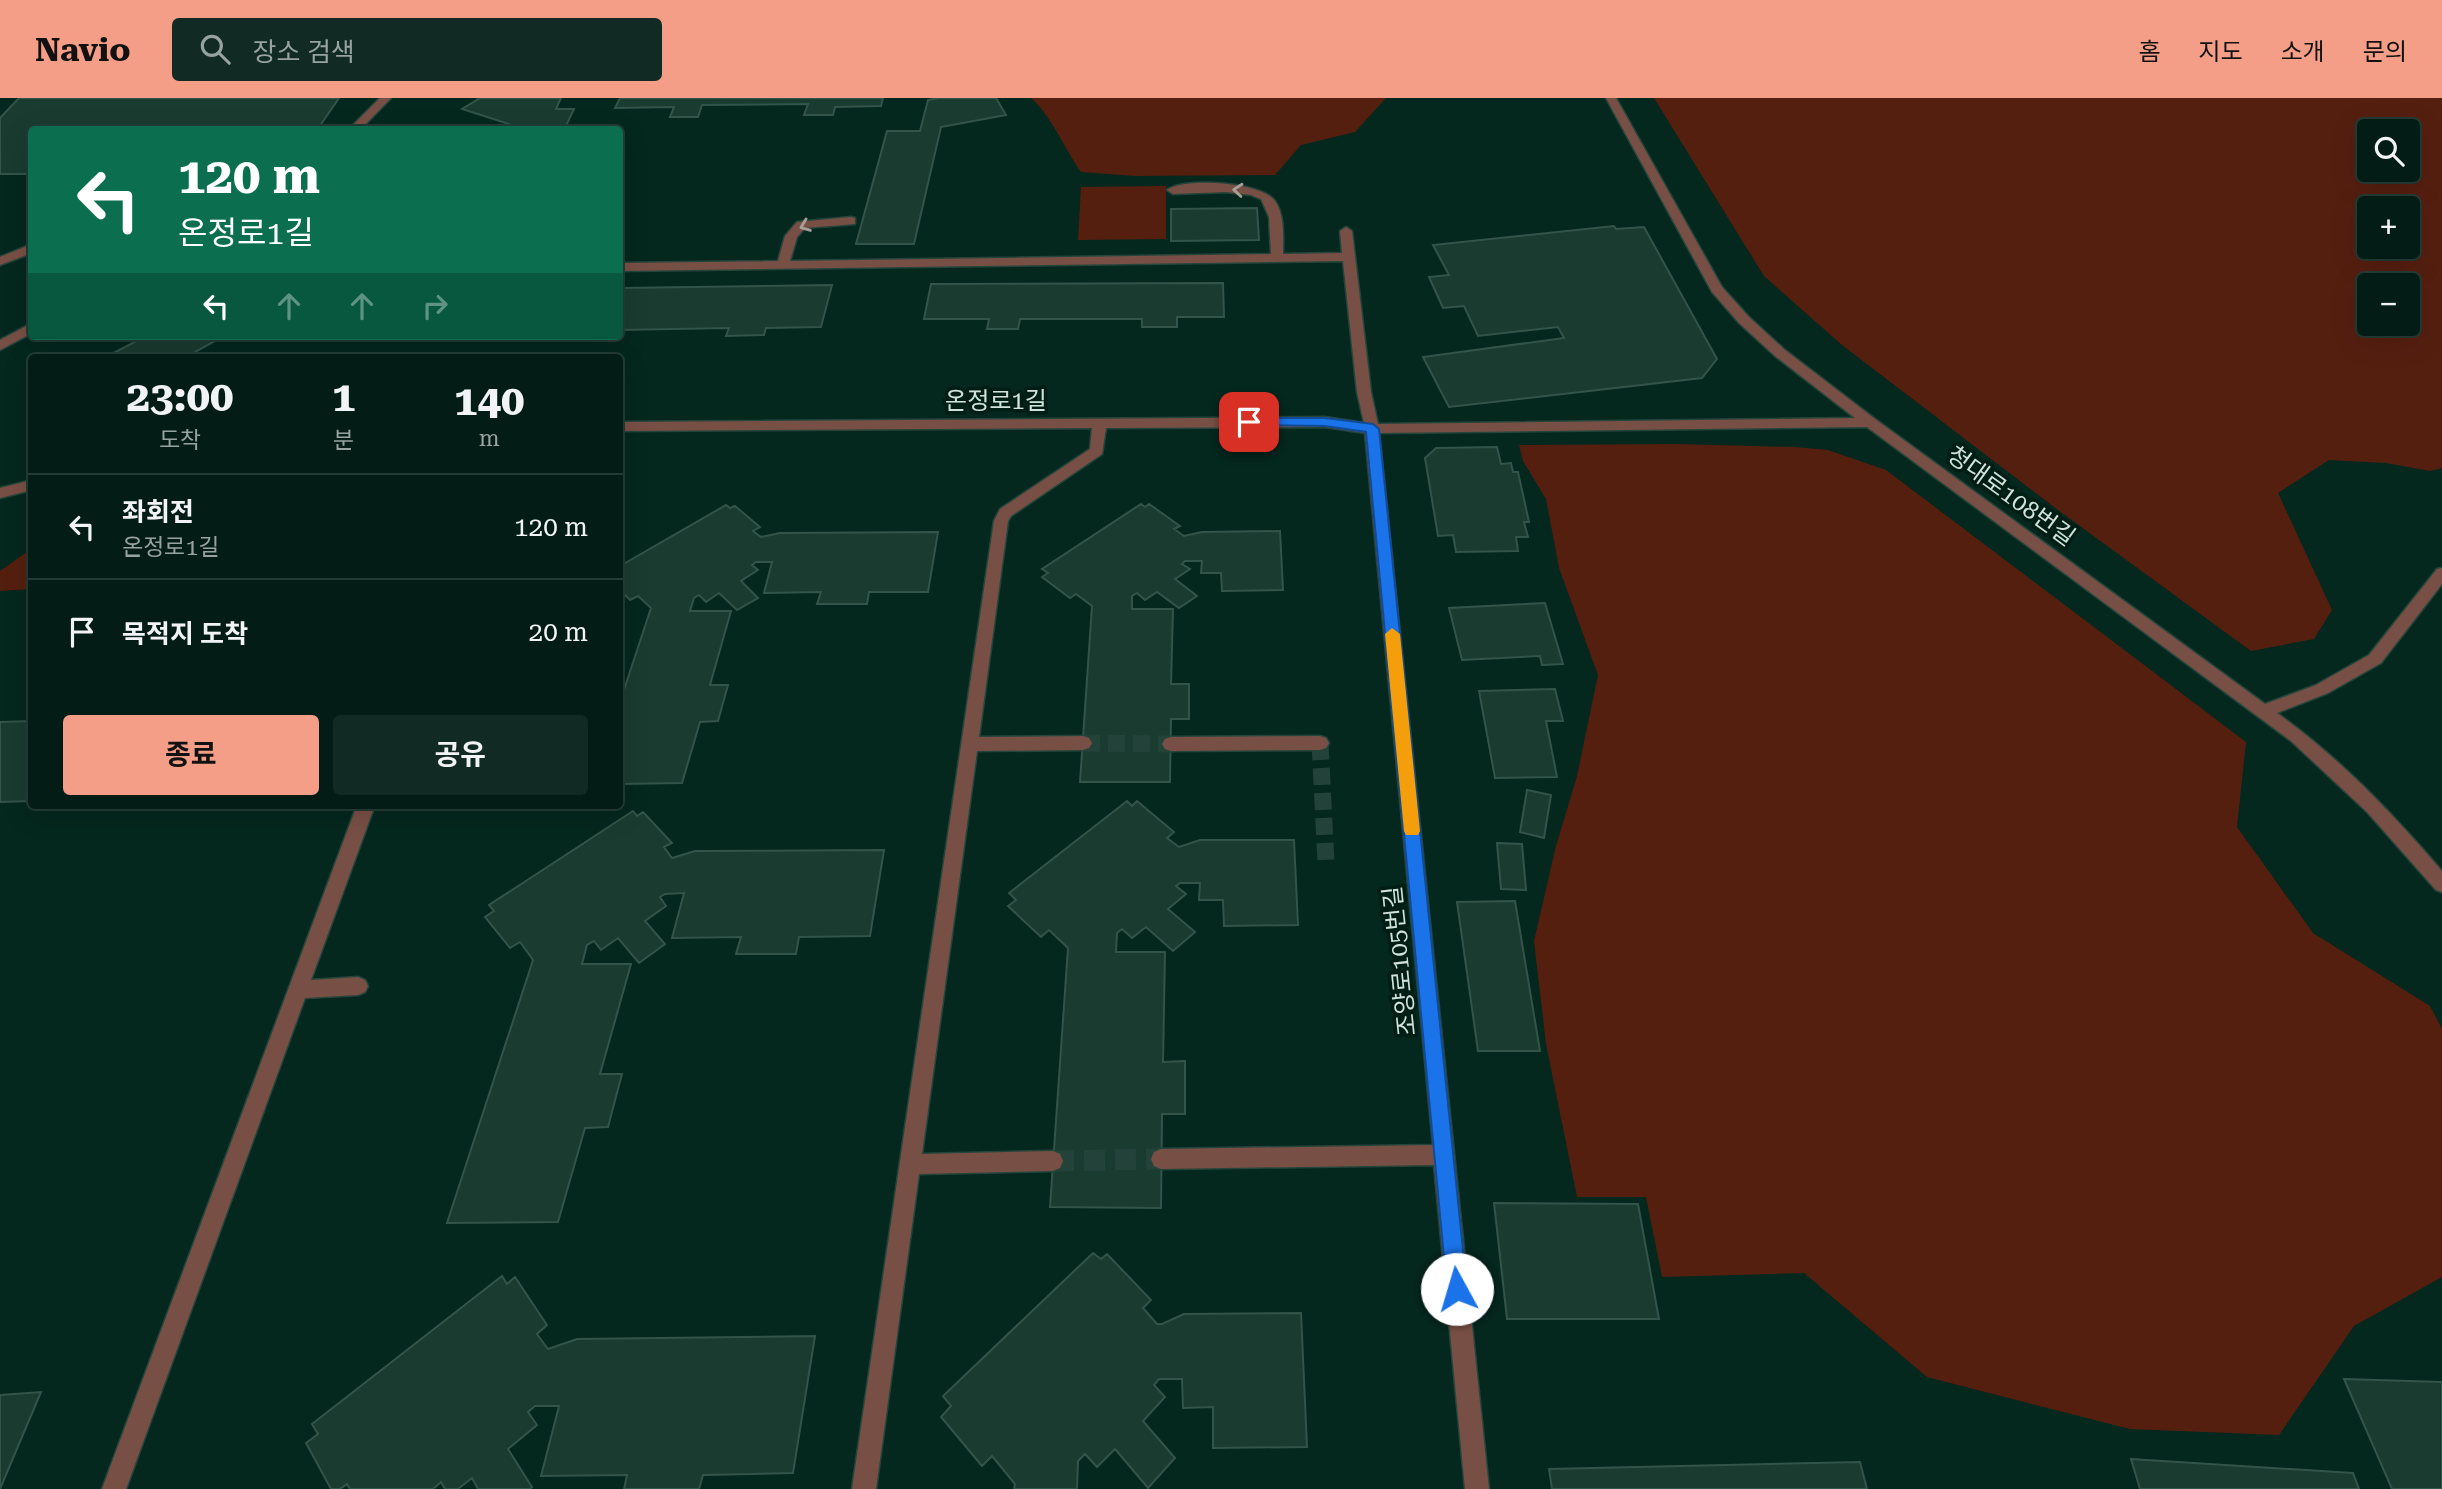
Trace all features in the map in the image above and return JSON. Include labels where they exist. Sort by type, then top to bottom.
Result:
[{"type":"street","points":[[357,126],[386,98]]},
{"type":"street","name":"청대로108번길","points":[[1611,98],[1717,289],[1780,354],[2264,711],[2334,766],[2373,805],[2442,884]]},
{"type":"street","points":[[1173,190],[1227,189],[1261,194],[1270,201],[1273,211],[1277,258]]},
{"type":"street","points":[[783,265],[791,236],[801,225],[851,221]]},
{"type":"street","name":"조양로105번길","points":[[1346,230],[1364,392],[1373,429],[1477,1489]]},
{"type":"street","points":[[0,261],[28,250]]},
{"type":"street","points":[[623,267],[1349,257]]},
{"type":"street","points":[[0,346],[28,329]]},
{"type":"street","name":"온정로1길","points":[[623,426],[1325,422],[1373,429],[1870,422]]},
{"type":"street","points":[[864,1489],[1001,521],[1005,513],[1097,451],[1099,423]]},
{"type":"street","points":[[0,493],[28,486]]},
{"type":"street","points":[[2264,711],[2322,689],[2375,659],[2442,573]]},
{"type":"street","points":[[969,744],[1083,743]]},
{"type":"street","points":[[1171,744],[1320,743]]},
{"type":"street","points":[[114,1489],[365,809]]},
{"type":"street","points":[[298,990],[358,986]]},
{"type":"street","points":[[1161,1159],[1444,1155]]},
{"type":"street","points":[[909,1164],[1053,1161]]},
{"type":"shaded area","points":[[1031,98],[1385,99],[1355,132],[1301,145],[1275,175],[1135,176],[1081,172],[1051,122]]},
{"type":"shaded area","points":[[1654,98],[2442,98],[2442,468],[2430,471],[2386,463],[2329,460],[2278,493],[2332,610],[2314,639],[2251,651],[2058,510],[1842,345],[1764,276]]},
{"type":"shaded area","points":[[1166,186],[1166,239],[1078,240],[1081,187]]},
{"type":"shaded area","points":[[1675,444],[1828,450],[1886,470],[2246,742],[2237,827],[2313,933],[2430,1006],[2442,1029],[2442,1277],[2354,1326],[2279,1435],[2130,1429],[1927,1377],[1804,1273],[1662,1277],[1646,1197],[1577,1197],[1546,1044],[1534,941],[1556,846],[1577,776],[1598,675],[1559,568],[1546,499],[1523,461],[1519,445]]},
{"type":"shaded area","points":[[28,551],[28,589],[0,591],[0,571]]},
{"type":"building","points":[[19,98],[339,98],[320,126],[28,126],[28,174],[0,174],[0,118]]},
{"type":"building","points":[[480,98],[561,98],[556,109],[574,109],[566,126],[515,126],[462,109]]},
{"type":"building","points":[[620,98],[883,98],[881,106],[835,107],[833,115],[804,115],[808,104],[702,105],[698,117],[670,117],[674,107],[615,108]]},
{"type":"building","points":[[996,98],[1006,115],[941,127],[914,244],[856,244],[887,131],[920,131],[928,100]]},
{"type":"building","points":[[1257,208],[1259,240],[1171,241],[1171,209]]},
{"type":"building","points":[[1614,226],[1616,229],[1644,227],[1717,359],[1702,378],[1449,407],[1423,357],[1564,338],[1558,327],[1478,336],[1464,306],[1443,308],[1429,277],[1449,275],[1433,245]]},
{"type":"building","points":[[1223,283],[1224,317],[1177,317],[1177,327],[1142,327],[1142,319],[1020,319],[1018,329],[987,329],[989,319],[924,319],[931,284]]},
{"type":"building","points":[[832,285],[821,327],[766,328],[764,335],[726,336],[729,328],[623,330],[623,288]]},
{"type":"building","points":[[138,340],[217,340],[191,354],[112,354]]},
{"type":"building","points":[[1497,447],[1501,464],[1511,463],[1513,472],[1518,472],[1529,522],[1524,522],[1528,537],[1516,537],[1518,551],[1456,552],[1453,535],[1438,536],[1425,458],[1436,448]]},
{"type":"building","points":[[1141,504],[1145,507],[1149,504],[1180,526],[1174,529],[1184,536],[1202,532],[1280,531],[1283,590],[1222,591],[1221,573],[1201,573],[1202,561],[1185,561],[1182,564],[1190,569],[1175,579],[1197,596],[1179,608],[1157,592],[1145,600],[1137,593],[1132,596],[1132,609],[1173,609],[1171,684],[1189,684],[1189,719],[1171,719],[1170,782],[1080,782],[1092,606],[1076,594],[1070,598],[1042,577],[1048,573],[1042,569]]},
{"type":"building","points":[[726,505],[730,508],[735,506],[760,527],[753,531],[761,537],[780,533],[938,532],[928,592],[869,592],[867,604],[817,604],[821,592],[764,593],[772,562],[756,562],[752,565],[758,570],[741,581],[758,598],[737,610],[719,593],[706,602],[699,595],[694,598],[690,611],[731,611],[710,685],[728,685],[718,721],[700,722],[682,783],[623,784],[623,693],[651,608],[638,596],[630,600],[623,593],[623,564]]},
{"type":"building","points":[[1545,603],[1563,664],[1542,665],[1540,656],[1462,660],[1449,608]]},
{"type":"building","points":[[1555,689],[1563,721],[1546,721],[1557,777],[1495,778],[1479,691]]},
{"type":"building","points":[[28,721],[28,801],[0,802],[0,722]]},
{"type":"building","points":[[1527,790],[1551,795],[1544,838],[1520,832]]},
{"type":"building","points":[[1127,801],[1132,806],[1137,801],[1174,832],[1167,838],[1179,847],[1200,840],[1294,840],[1298,925],[1224,926],[1223,900],[1199,900],[1200,883],[1180,883],[1176,886],[1186,894],[1168,909],[1195,932],[1173,951],[1146,927],[1132,938],[1122,929],[1117,933],[1116,952],[1165,952],[1163,1062],[1185,1061],[1185,1114],[1162,1114],[1161,1208],[1050,1207],[1068,948],[1049,930],[1041,937],[1008,906],[1016,900],[1009,893]]},
{"type":"building","points":[[633,811],[637,816],[643,812],[672,843],[664,847],[672,858],[695,851],[884,850],[870,936],[799,937],[796,954],[736,954],[741,937],[672,938],[684,893],[665,894],[660,897],[666,906],[645,921],[665,944],[639,963],[618,938],[601,950],[594,941],[587,945],[582,964],[631,964],[600,1074],[622,1074],[608,1127],[585,1128],[558,1222],[447,1223],[533,960],[520,942],[510,948],[485,917],[494,911],[489,905]]},
{"type":"building","points":[[1497,843],[1522,844],[1526,890],[1501,889]]},
{"type":"building","points":[[1515,901],[1540,1051],[1478,1051],[1457,902]]},
{"type":"building","points":[[1494,1203],[1638,1204],[1659,1319],[1507,1319]]},
{"type":"building","points":[[1093,1253],[1101,1259],[1107,1254],[1151,1300],[1143,1308],[1157,1324],[1184,1314],[1301,1313],[1307,1447],[1213,1448],[1213,1407],[1183,1408],[1182,1379],[1159,1379],[1154,1385],[1165,1397],[1143,1421],[1175,1458],[1148,1488],[1115,1449],[1097,1467],[1085,1454],[1078,1461],[1077,1489],[1014,1489],[1015,1484],[992,1456],[982,1466],[941,1417],[951,1406],[943,1396]]},
{"type":"building","points":[[502,1276],[507,1284],[515,1277],[547,1325],[537,1334],[548,1349],[577,1339],[815,1336],[793,1473],[703,1475],[699,1489],[624,1489],[627,1475],[541,1476],[559,1406],[535,1406],[528,1412],[537,1425],[508,1449],[532,1487],[530,1489],[478,1489],[472,1478],[458,1489],[445,1489],[441,1482],[433,1489],[350,1489],[347,1484],[340,1489],[331,1489],[306,1443],[318,1434],[312,1424]]},
{"type":"building","points":[[2344,1379],[2442,1382],[2442,1489],[2392,1489]]},
{"type":"building","points":[[41,1392],[0,1489],[0,1395]]},
{"type":"building","points":[[2131,1459],[2353,1473],[2359,1489],[2140,1489]]},
{"type":"building","points":[[1860,1462],[1867,1489],[1552,1489],[1549,1469]]},
{"type":"tunnel","points":[[1083,743],[1171,744]]},
{"type":"tunnel","points":[[1320,743],[1326,863]]},
{"type":"tunnel","points":[[1053,1161],[1161,1159]]},
{"type":"slow traffic","points":[[1392,634],[1412,831]]},
{"type":"route","points":[[1249,422],[1325,422],[1373,429],[1457,1289]]}]
